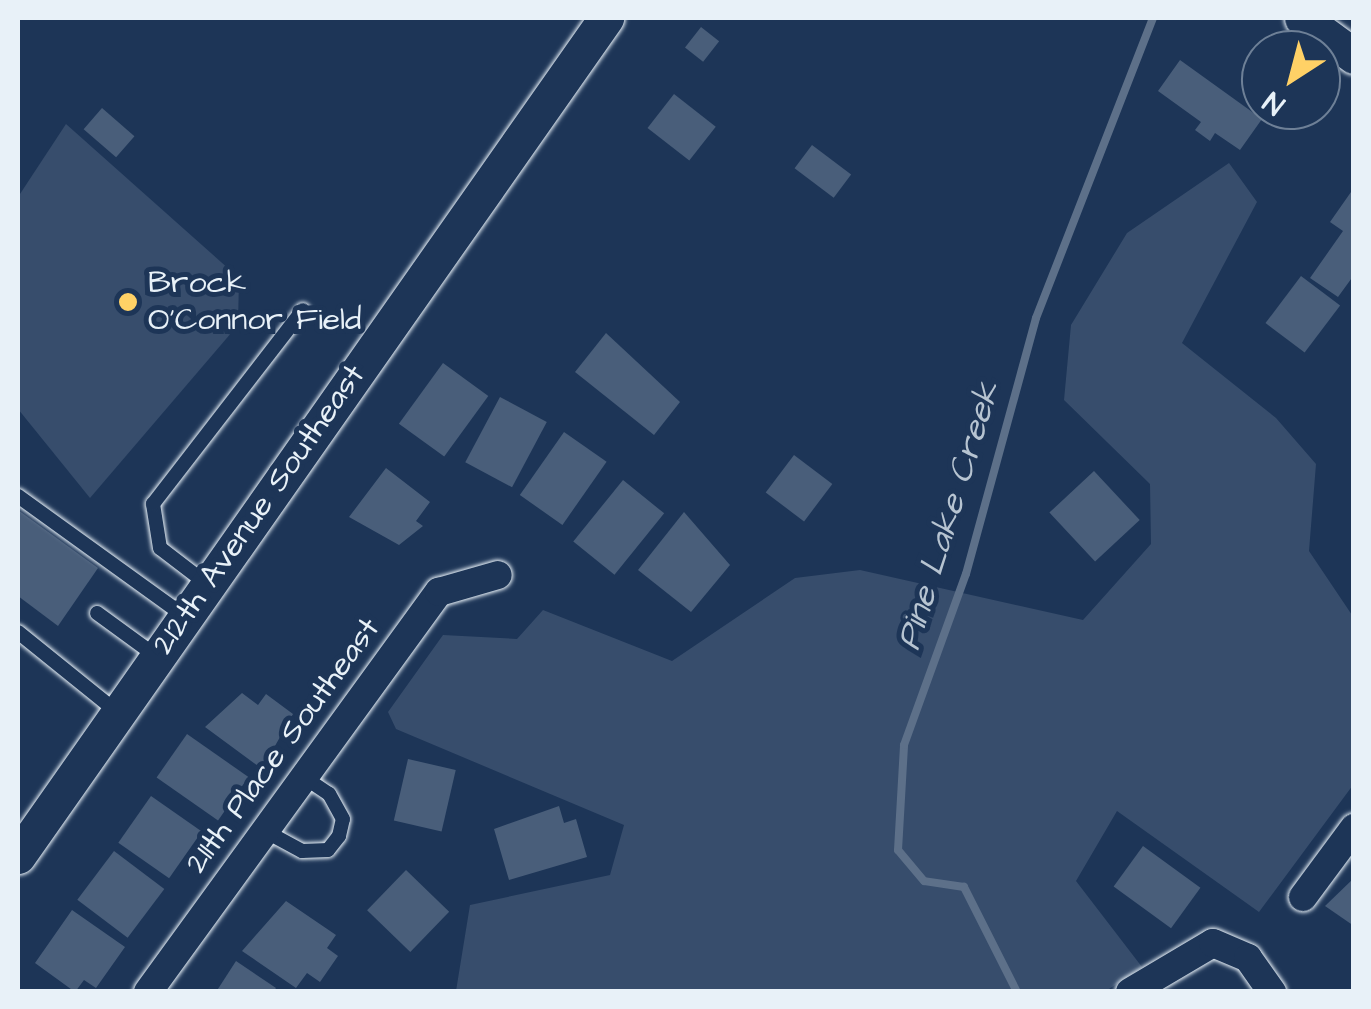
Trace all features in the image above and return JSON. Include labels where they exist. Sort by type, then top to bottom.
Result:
[{"type":"street","name":"212th Avenue Southeast","points":[[18,856],[606,18]]},
{"type":"street","points":[[1302,18],[1354,56]]},
{"type":"street","name":"211th Place Southeast","points":[[148,992],[439,592],[498,574]]},
{"type":"street","points":[[1303,897],[1354,828]]},
{"type":"street","points":[[1130,992],[1213,944],[1248,958],[1272,992]]},
{"type":"lane","points":[[207,584],[160,548],[153,504],[303,310]]},
{"type":"lane","points":[[18,496],[184,616]]},
{"type":"lane","points":[[97,613],[157,656]]},
{"type":"lane","points":[[18,632],[118,712]]},
{"type":"lane","points":[[264,831],[302,851],[328,850],[339,836],[343,819],[329,794],[304,777]]},
{"type":"shaded area","name":"Brock O'Connor Field","points":[[66,124],[239,278],[238,325],[90,498],[18,409],[18,197]]},
{"type":"shaded area","points":[[1229,163],[1257,202],[1182,343],[1276,418],[1316,464],[1309,551],[1354,618],[1353,785],[1259,912],[1117,811],[1076,881],[1142,967],[1106,991],[456,991],[470,905],[610,875],[624,825],[396,729],[388,712],[443,635],[517,639],[543,610],[672,661],[795,578],[860,570],[1083,620],[1151,544],[1150,484],[1064,400],[1071,325],[1127,233]]},
{"type":"building","points":[[701,27],[719,41],[703,62],[685,47]]},
{"type":"building","points":[[1180,60],[1241,104],[1241,130],[1254,130],[1240,150],[1215,133],[1210,141],[1195,130],[1201,122],[1158,91]]},
{"type":"building","points":[[674,94],[716,127],[689,161],[648,128]]},
{"type":"building","points":[[102,108],[134,136],[116,157],[84,129]]},
{"type":"building","points":[[812,145],[851,174],[834,198],[795,168]]},
{"type":"building","points":[[1351,192],[1354,275],[1338,297],[1310,278],[1343,231],[1330,222]]},
{"type":"building","points":[[1301,276],[1340,305],[1305,353],[1265,323]]},
{"type":"building","points":[[606,333],[680,402],[654,435],[575,372]]},
{"type":"building","points":[[443,363],[488,396],[444,457],[399,424]]},
{"type":"building","points":[[500,397],[547,422],[512,487],[465,462]]},
{"type":"building","points":[[564,432],[607,462],[562,525],[520,495]]},
{"type":"building","points":[[794,455],[832,484],[804,521],[766,493]]},
{"type":"building","points":[[386,468],[430,502],[416,521],[423,526],[399,545],[349,517]]},
{"type":"building","points":[[1094,471],[1140,520],[1095,562],[1049,513]]},
{"type":"building","points":[[623,480],[664,513],[614,575],[573,541]]},
{"type":"building","points":[[18,510],[98,568],[58,626],[18,596]]},
{"type":"building","points":[[684,512],[730,565],[691,612],[638,570]]},
{"type":"building","points":[[242,693],[258,705],[266,694],[293,714],[262,769],[205,727]]},
{"type":"building","points":[[187,734],[248,777],[218,820],[157,777]]},
{"type":"building","points":[[408,759],[456,770],[442,831],[394,820]]},
{"type":"building","points":[[151,796],[202,832],[169,878],[118,843]]},
{"type":"building","points":[[559,806],[564,823],[576,819],[587,857],[509,880],[494,829]]},
{"type":"building","points":[[1143,846],[1200,888],[1171,928],[1114,886]]},
{"type":"building","points":[[114,851],[164,889],[128,938],[77,900]]},
{"type":"building","points":[[406,870],[449,912],[410,952],[367,910]]},
{"type":"building","points":[[1354,878],[1354,926],[1325,906]]},
{"type":"building","points":[[286,901],[336,935],[327,948],[338,956],[320,982],[307,973],[296,988],[242,951]]},
{"type":"building","points":[[72,910],[125,947],[96,988],[84,980],[75,992],[35,963]]},
{"type":"building","points":[[236,961],[276,988],[273,992],[216,992]]},
{"type":"waterway","name":"Pine Lake Creek","points":[[1017,992],[964,887],[924,881],[898,850],[904,745],[966,574],[1036,318],[1153,18]]},
{"type":"place","name":"Brock O'Connor Field","points":[[128,302]]}]
